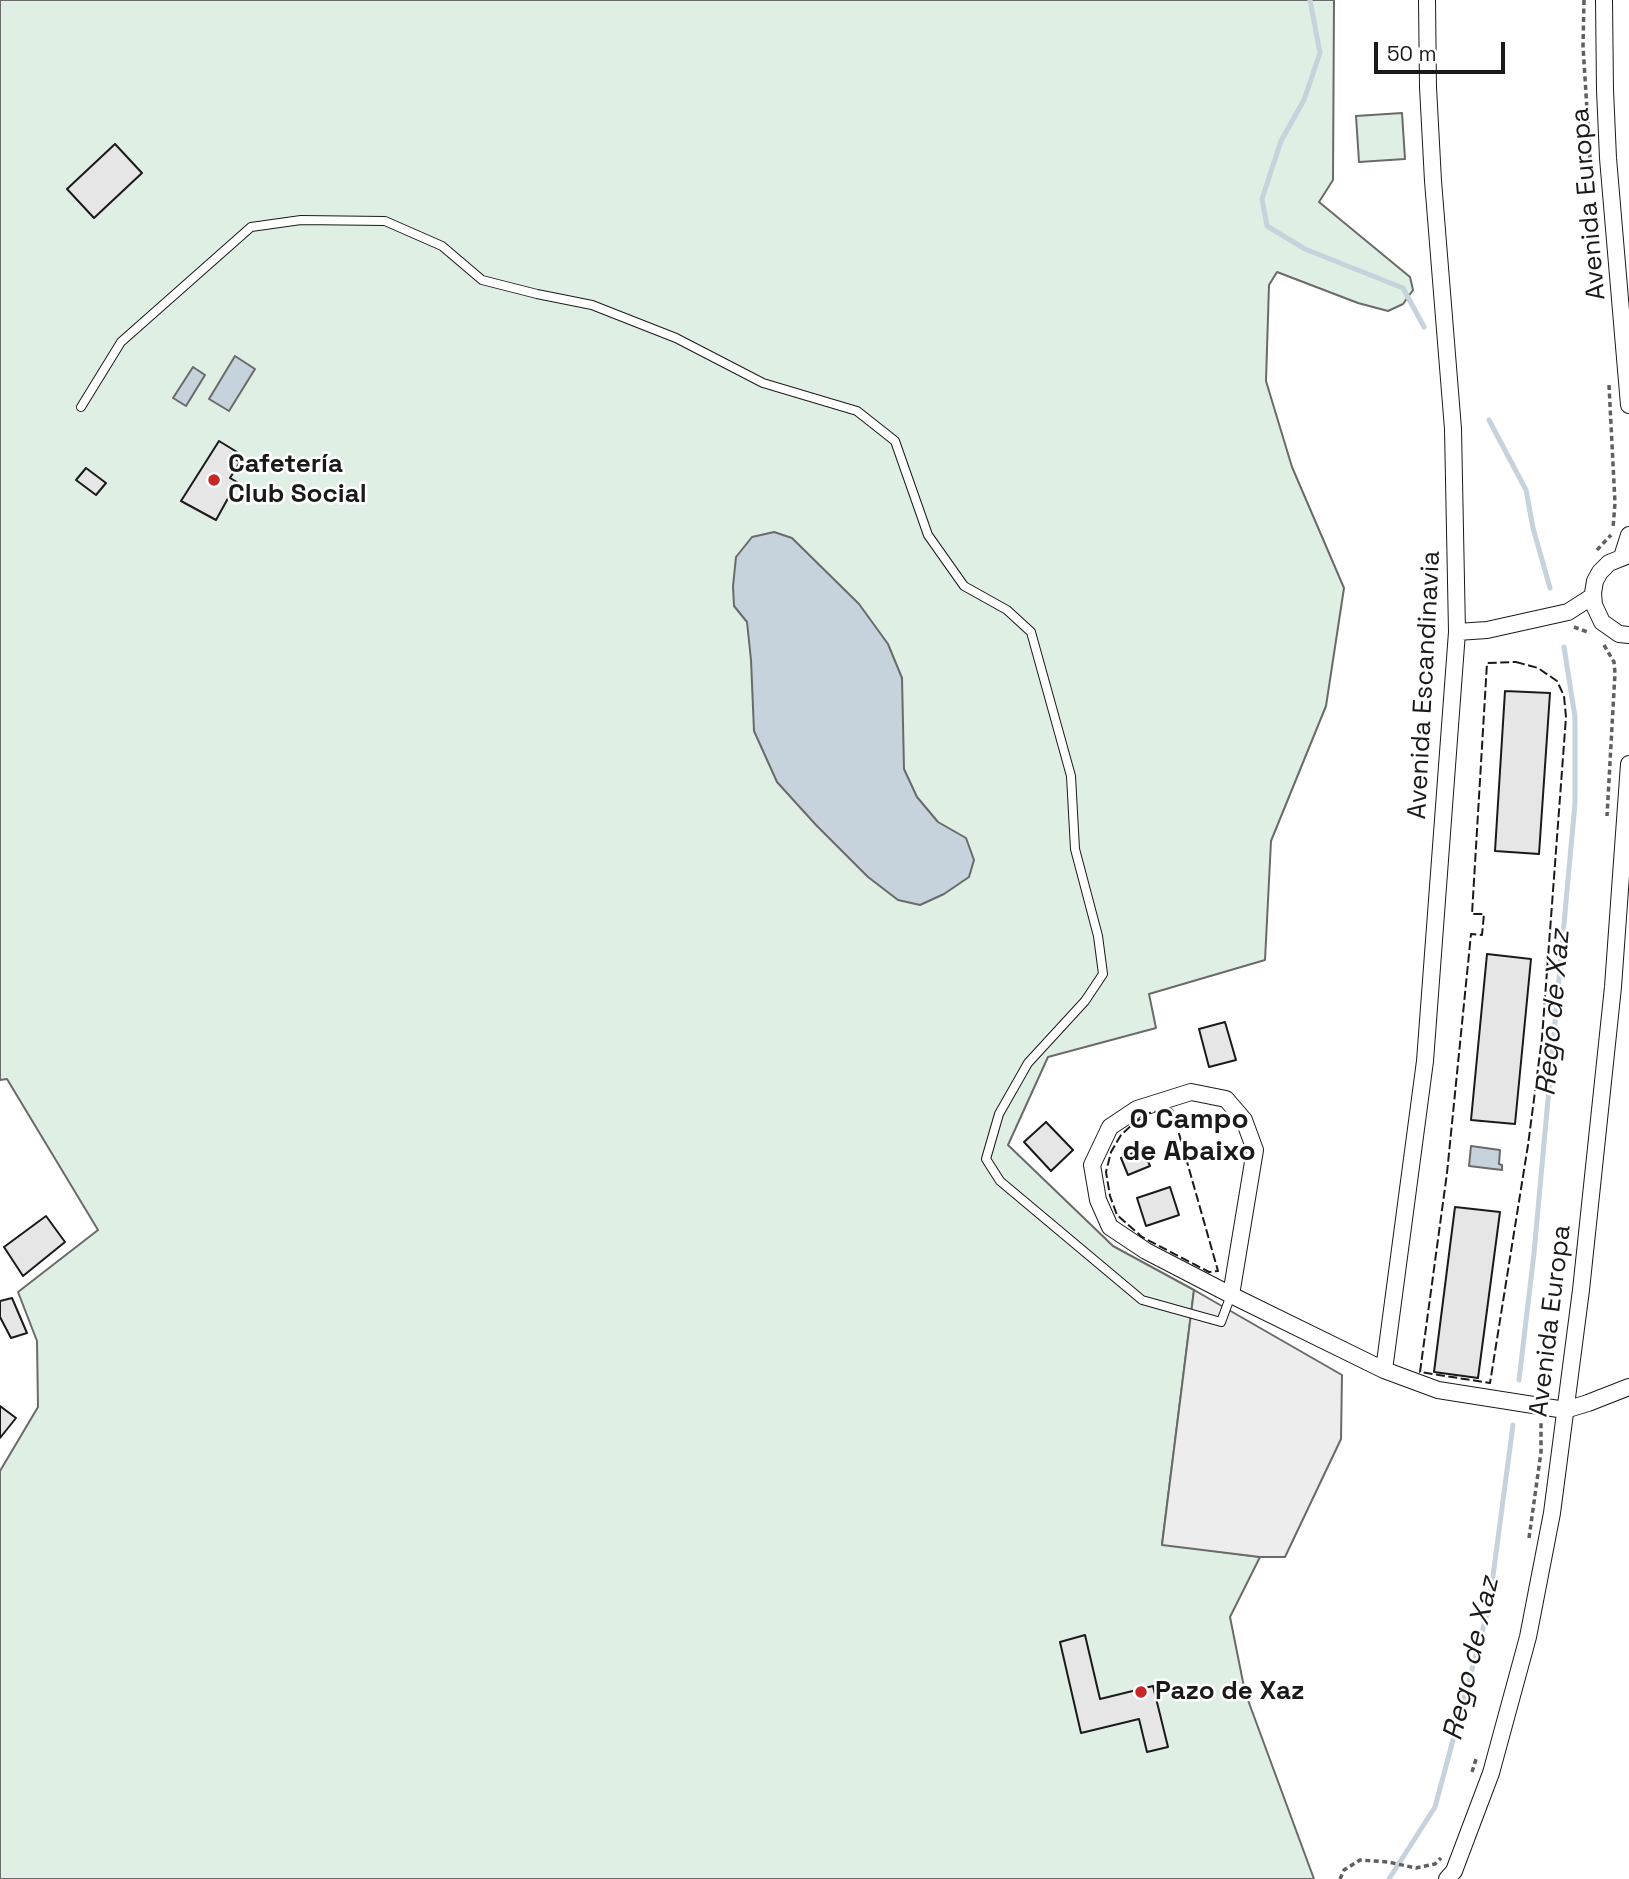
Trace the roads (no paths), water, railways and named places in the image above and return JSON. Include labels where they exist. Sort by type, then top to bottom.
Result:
[{"type":"street","name":"Avenida Escandinavia","points":[[1384,1370],[1425,1062],[1457,632],[1453,429],[1427,87],[1427,0]]},
{"type":"street","name":"Avenida Europa","points":[[1604,0],[1608,158],[1629,405]]},
{"type":"street","points":[[1628,640],[1602,622],[1593,596],[1595,581],[1600,572],[1609,563],[1625,556],[1629,534]]},
{"type":"street","points":[[1567,619],[1593,596]]},
{"type":"street","points":[[1457,632],[1599,615]]},
{"type":"street","name":"Avenida Europa","points":[[1452,1876],[1491,1773],[1528,1637],[1552,1513],[1581,1290],[1613,987],[1629,764]]},
{"type":"street","points":[[1231,1295],[1255,1150],[1244,1120],[1226,1099],[1191,1092],[1137,1109],[1110,1127],[1092,1166],[1098,1200],[1110,1227],[1146,1251],[1231,1295],[1384,1370],[1438,1390],[1565,1410],[1629,1387]]},
{"type":"lane","points":[[80,407],[121,342],[251,227],[301,220],[385,221],[442,246],[482,280],[537,295],[592,305],[676,338],[763,383],[858,411],[895,441],[928,535],[964,586],[1007,610],[1031,632],[1071,776],[1075,849],[1098,936],[1103,974],[1085,1001],[1028,1063],[999,1114],[986,1159],[1000,1181],[1142,1300],[1221,1322],[1231,1295]]},
{"type":"waterway","name":"Rego de Xaz","points":[[1310,0],[1320,53],[1304,100],[1281,141],[1262,199],[1267,226],[1305,249],[1403,288],[1424,327]]},
{"type":"waterway","name":"Rego de Xaz","points":[[1489,420],[1526,490],[1533,528],[1550,588]]},
{"type":"waterway","name":"Rego de Xaz","points":[[1519,1380],[1534,1253],[1575,803],[1575,717],[1564,647]]},
{"type":"waterway","name":"Rego de Xaz","points":[[1389,1879],[1435,1807],[1489,1606],[1513,1425]]},
{"type":"place","name":"Cafetería Club Social","points":[[214,480]]},
{"type":"place","name":"Pazo de Xaz","points":[[1141,1692]]},
{"type":"district","name":"O Campo de Abaixo","points":[[1189,1136]]}]
